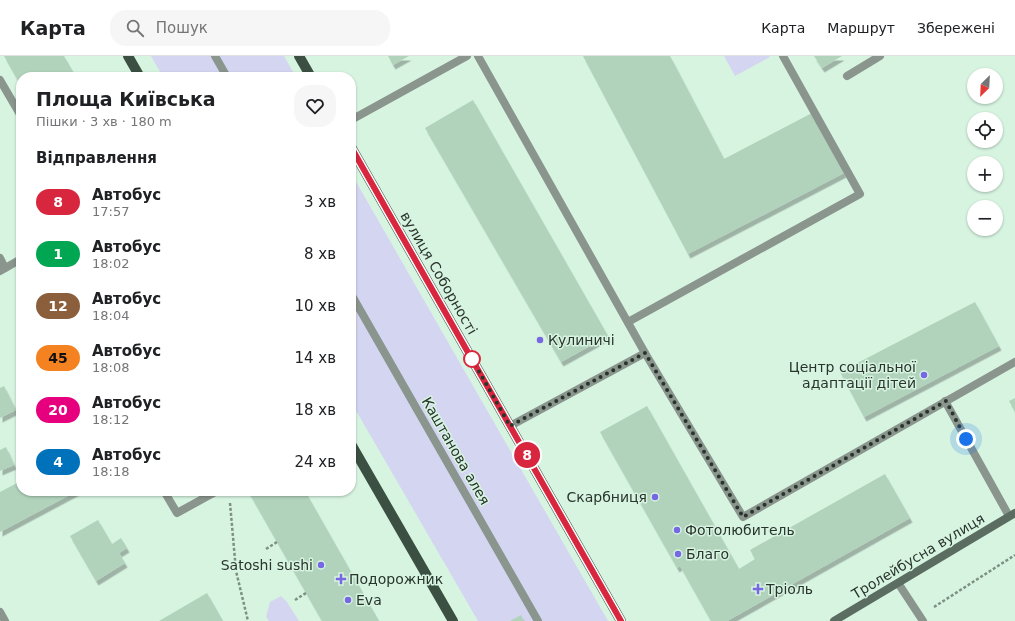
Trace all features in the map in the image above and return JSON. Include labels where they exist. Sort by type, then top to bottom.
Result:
[{"type":"main road","points":[[128,56],[137,72]]},
{"type":"main road","points":[[299,56],[308,72]]},
{"type":"main road","name":"вулиця Соборності","points":[[356,156],[621,621]]},
{"type":"main road","points":[[356,453],[453,621]]},
{"type":"main road","name":"Тролейбусна вулиця","points":[[834,621],[1012,514]]},
{"type":"street","points":[[215,56],[224,72]]},
{"type":"street","points":[[356,117],[467,56]]},
{"type":"street","points":[[478,56],[645,353],[743,517],[1015,362]]},
{"type":"street","points":[[628,322],[860,194],[783,56]]},
{"type":"street","points":[[847,76],[880,56]]},
{"type":"street","points":[[0,80],[16,107]]},
{"type":"street","points":[[0,258],[3,269],[16,261]]},
{"type":"street","name":"Каштанова алея","points":[[356,303],[538,621]]},
{"type":"street","points":[[510,426],[645,353]]},
{"type":"street","points":[[946,401],[1012,514]]},
{"type":"street","points":[[167,496],[177,513],[208,496]]},
{"type":"street","points":[[898,583],[922,618]]},
{"type":"street","points":[[0,612],[5,621]]},
{"type":"path","points":[[230,498],[236,571],[248,621]]},
{"type":"path","points":[[266,549],[277,542]]},
{"type":"path","points":[[922,618],[1015,555]]},
{"type":"path","points":[[295,600],[306,593]]},
{"type":"shaded area","points":[[151,56],[284,56],[293,72],[160,72]]},
{"type":"shaded area","points":[[724,56],[769,56],[770,57],[735,76]]},
{"type":"shaded area","points":[[356,182],[608,621],[478,621],[356,411]]},
{"type":"shaded area","points":[[281,596],[287,602],[299,621],[269,621],[266,617],[270,602]]},
{"type":"building","points":[[4,56],[64,56],[73,72],[16,72],[16,77]]},
{"type":"building","points":[[388,56],[409,56],[393,65]]},
{"type":"building","points":[[583,56],[670,56],[724,159],[812,113],[844,173],[688,254]]},
{"type":"building","points":[[814,56],[842,56],[822,68]]},
{"type":"building","points":[[473,100],[608,336],[561,362],[425,128]]},
{"type":"building","points":[[975,302],[999,346],[864,417],[840,372]]},
{"type":"building","points":[[4,386],[16,410],[0,418],[0,388]]},
{"type":"building","points":[[1015,398],[1015,412],[1009,401]]},
{"type":"building","points":[[647,406],[739,569],[755,559],[750,550],[885,474],[910,518],[727,621],[711,621],[680,566],[677,568],[600,432]]},
{"type":"building","points":[[6,447],[14,465],[0,471],[0,450]]},
{"type":"building","points":[[16,484],[16,496],[68,496],[0,532],[0,492]]},
{"type":"building","points":[[251,496],[308,496],[379,621],[322,621]]},
{"type":"building","points":[[98,520],[112,544],[121,538],[127,548],[119,553],[125,563],[96,581],[70,536]]},
{"type":"building","points":[[207,593],[223,621],[159,621]]},
{"type":"building","points":[[521,615],[524,621],[510,621]]},
{"type":"bus line","name":"8","points":[[356,156],[621,621]]},
{"type":"place","name":"Кулиничі","points":[[540,340]]},
{"type":"place","name":"Центр соціальної адаптації дітей","points":[[924,375]]},
{"type":"place","name":"Скарбниця","points":[[655,497]]},
{"type":"place","name":"Фотолюбитель","points":[[677,530]]},
{"type":"place","name":"Благо","points":[[678,554]]},
{"type":"place","name":"Satoshi sushi","points":[[321,565]]},
{"type":"place","name":"Подорожник","points":[[341,579]]},
{"type":"place","name":"Тріоль","points":[[758,589]]},
{"type":"place","name":"Eva","points":[[348,600]]},
{"type":"route","points":[[472,359],[510,426],[645,353],[743,517],[946,401],[966,439]]}]
